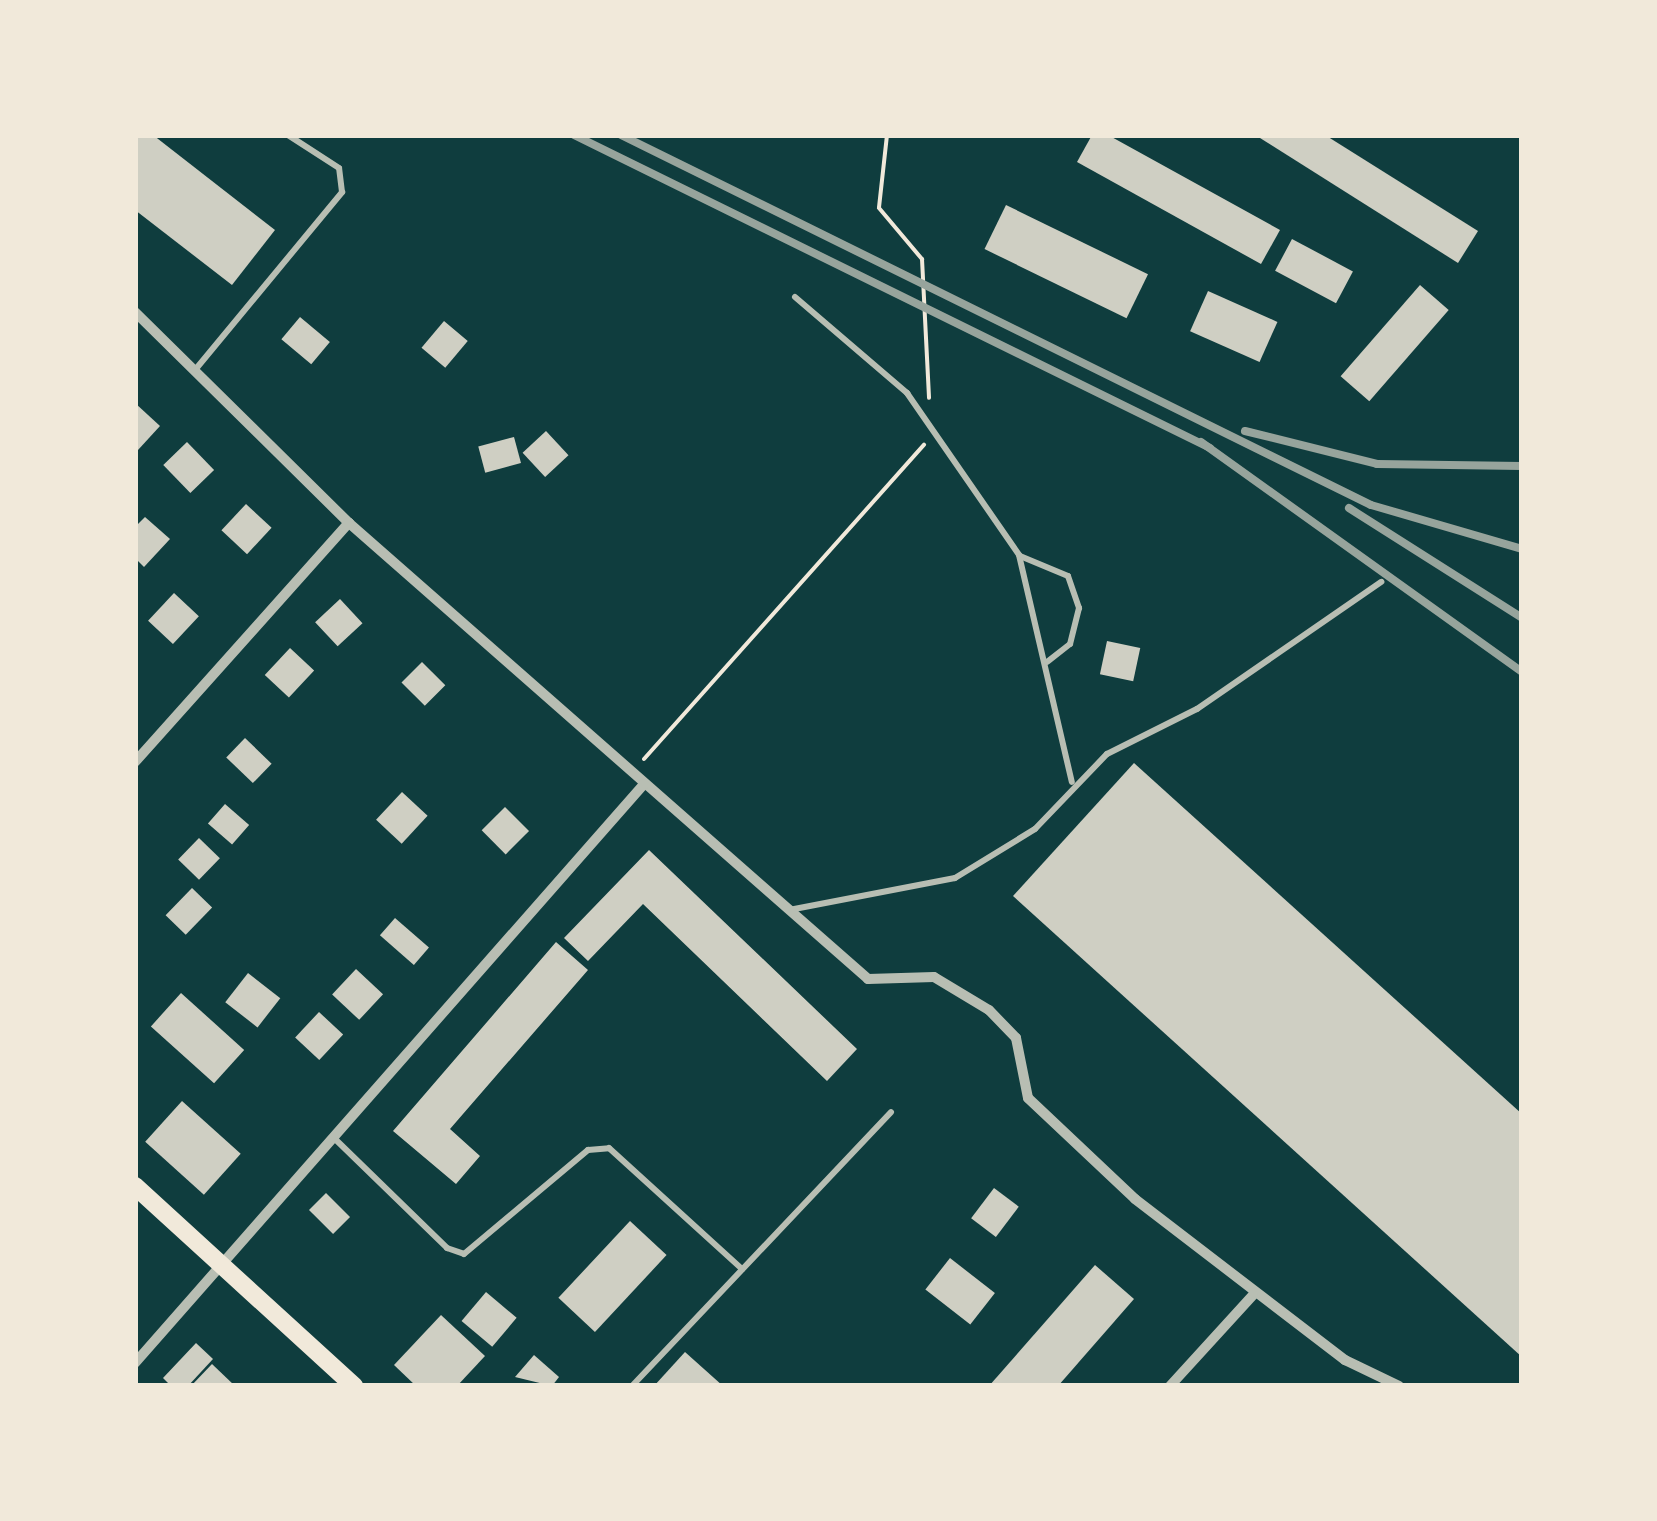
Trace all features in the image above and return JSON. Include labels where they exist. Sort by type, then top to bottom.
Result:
[{"type":"main road","points":[[135,1186],[354,1386]]},
{"type":"street","points":[[135,312],[348,523],[868,979],[934,978],[989,1010],[1016,1038],[1028,1098],[1253,1295],[1345,1360],[1400,1386]]},
{"type":"street","points":[[135,762],[348,523]]},
{"type":"street","points":[[135,1363],[644,784]]},
{"type":"street","points":[[1170,1386],[1253,1295]]},
{"type":"lane","points":[[194,372],[342,192],[339,168],[288,135]]},
{"type":"lane","points":[[794,298],[906,393],[931,438],[1019,556],[1072,782]]},
{"type":"lane","points":[[1019,556],[1068,576],[1079,608],[1070,644],[1046,663]]},
{"type":"lane","points":[[789,910],[955,878],[1036,829],[1072,782],[1381,582]]},
{"type":"lane","points":[[632,1386],[891,1112]]},
{"type":"lane","points":[[334,1138],[447,1248],[464,1254],[588,1150],[609,1148],[742,1269]]},
{"type":"path","points":[[633,772],[931,438],[922,259],[878,208],[888,135]]},
{"type":"building","points":[[135,135],[153,135],[275,230],[232,285],[135,210]]},
{"type":"building","points":[[1092,135],[1108,135],[1280,230],[1261,264],[1077,162]]},
{"type":"building","points":[[1325,135],[1478,231],[1458,263],[1260,138]]},
{"type":"building","points":[[1006,205],[1148,274],[1127,318],[985,249]]},
{"type":"building","points":[[1292,239],[1353,271],[1336,303],[1275,271]]},
{"type":"building","points":[[1420,285],[1449,310],[1369,401],[1341,376]]},
{"type":"building","points":[[1208,291],[1277,322],[1260,362],[1190,331]]},
{"type":"building","points":[[300,317],[330,342],[311,364],[281,339]]},
{"type":"building","points":[[444,321],[468,341],[445,368],[422,348]]},
{"type":"building","points":[[135,403],[160,426],[138,450],[135,447]]},
{"type":"building","points":[[546,431],[569,455],[545,477],[523,453]]},
{"type":"building","points":[[514,437],[521,463],[485,473],[478,447]]},
{"type":"building","points":[[187,442],[214,470],[190,493],[163,465]]},
{"type":"building","points":[[246,504],[272,528],[247,554],[221,530]]},
{"type":"building","points":[[145,517],[170,539],[144,567],[135,558],[135,527]]},
{"type":"building","points":[[174,593],[199,616],[173,644],[148,621]]},
{"type":"building","points":[[340,599],[363,623],[338,646],[315,622]]},
{"type":"building","points":[[1107,641],[1140,648],[1133,681],[1100,674]]},
{"type":"building","points":[[290,648],[314,671],[289,698],[265,675]]},
{"type":"building","points":[[422,662],[445,685],[425,706],[401,683]]},
{"type":"building","points":[[245,738],[272,764],[253,783],[226,757]]},
{"type":"building","points":[[1134,763],[1522,1114],[1522,1357],[1013,896]]},
{"type":"building","points":[[402,792],[428,816],[402,844],[376,820]]},
{"type":"building","points":[[225,804],[249,825],[232,845],[208,824]]},
{"type":"building","points":[[505,807],[529,831],[506,854],[482,830]]},
{"type":"building","points":[[199,838],[220,858],[199,880],[178,860]]},
{"type":"building","points":[[649,850],[857,1049],[827,1081],[643,904],[588,961],[564,938]]},
{"type":"building","points":[[192,888],[212,907],[186,935],[166,915]]},
{"type":"building","points":[[395,918],[429,948],[414,965],[380,935]]},
{"type":"building","points":[[556,942],[588,970],[450,1129],[480,1156],[456,1184],[393,1131]]},
{"type":"building","points":[[356,969],[383,994],[359,1020],[332,995]]},
{"type":"building","points":[[248,973],[280,998],[258,1027],[225,1002]]},
{"type":"building","points":[[181,993],[244,1050],[214,1083],[151,1026]]},
{"type":"building","points":[[319,1012],[343,1035],[319,1060],[295,1038]]},
{"type":"building","points":[[182,1101],[241,1154],[204,1195],[145,1142]]},
{"type":"building","points":[[994,1188],[1019,1207],[996,1237],[971,1218]]},
{"type":"building","points":[[326,1193],[350,1217],[333,1234],[309,1210]]},
{"type":"building","points":[[630,1221],[667,1255],[595,1332],[558,1298]]},
{"type":"building","points":[[950,1258],[995,1293],[970,1325],[925,1290]]},
{"type":"building","points":[[1095,1265],[1134,1299],[1058,1386],[989,1386]]},
{"type":"building","points":[[486,1292],[517,1318],[492,1347],[462,1321]]},
{"type":"building","points":[[441,1315],[485,1356],[457,1386],[416,1386],[394,1365]]},
{"type":"building","points":[[196,1343],[213,1359],[188,1386],[171,1386],[163,1378]]},
{"type":"building","points":[[685,1352],[723,1386],[654,1386]]},
{"type":"building","points":[[534,1355],[559,1377],[552,1386],[515,1377]]},
{"type":"building","points":[[212,1364],[235,1386],[191,1386]]},
{"type":"railway","points":[[574,135],[1210,448]]},
{"type":"railway","points":[[621,135],[1371,505],[1522,549]]},
{"type":"railway","points":[[1245,431],[1377,464],[1522,466]]},
{"type":"railway","points":[[1201,442],[1522,672]]},
{"type":"railway","points":[[1349,508],[1522,618]]}]
